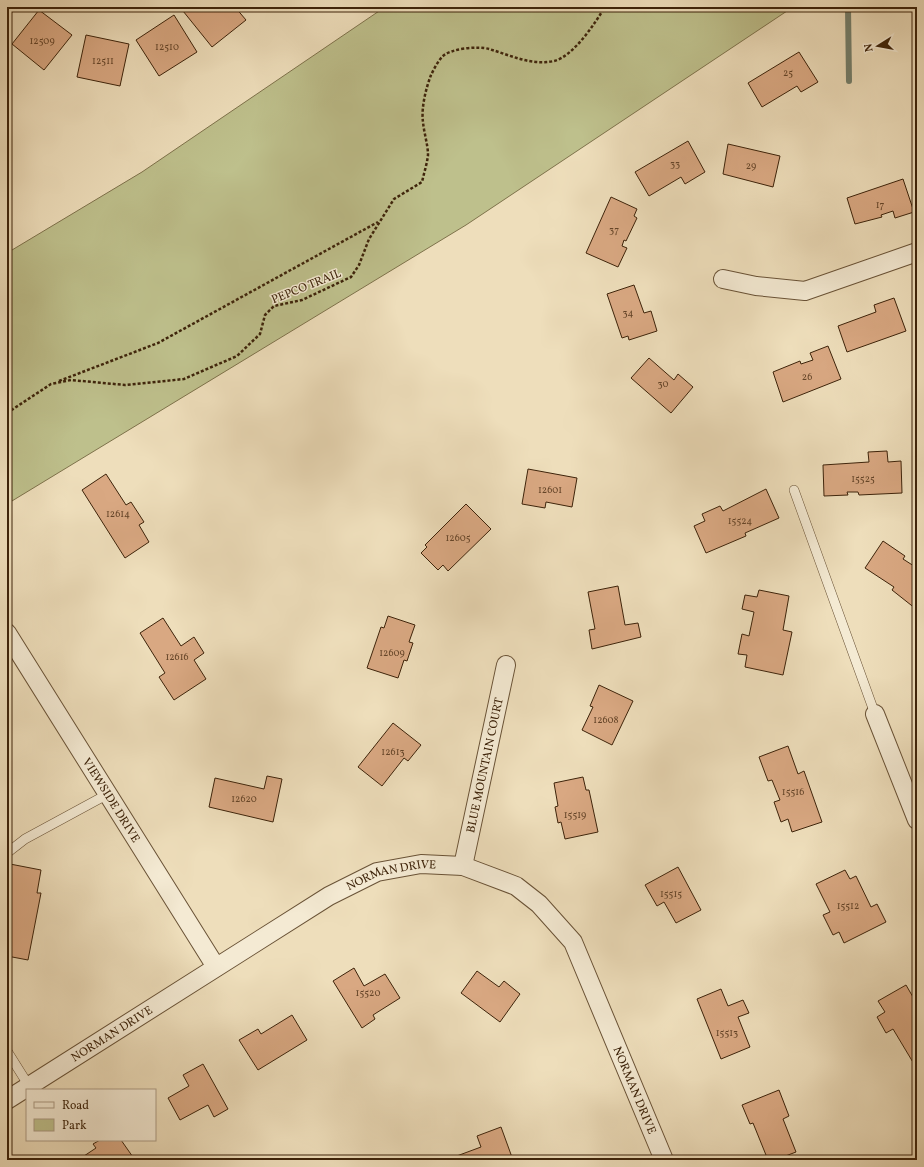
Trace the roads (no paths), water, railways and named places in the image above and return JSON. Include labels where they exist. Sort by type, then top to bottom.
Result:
[{"type":"street","points":[[723,279],[756,286],[805,290],[917,252]]},
{"type":"street","name":"VIEWSIDE DRIVE","points":[[7,633],[216,967]]},
{"type":"street","name":"BLUE MOUNTAIN COURT","points":[[464,866],[506,665]]},
{"type":"street","points":[[874,714],[917,820]]},
{"type":"street","name":"NORMAN DRIVE","points":[[7,1100],[329,896],[377,872],[421,864],[464,866],[516,886],[539,904],[573,942],[664,1160]]},
{"type":"lane","points":[[794,490],[874,714]]},
{"type":"lane","points":[[7,853],[25,839],[108,794]]},
{"type":"lane","points":[[7,1051],[29,1086]]},
{"type":"waterway","points":[[848,7],[849,81]]}]
